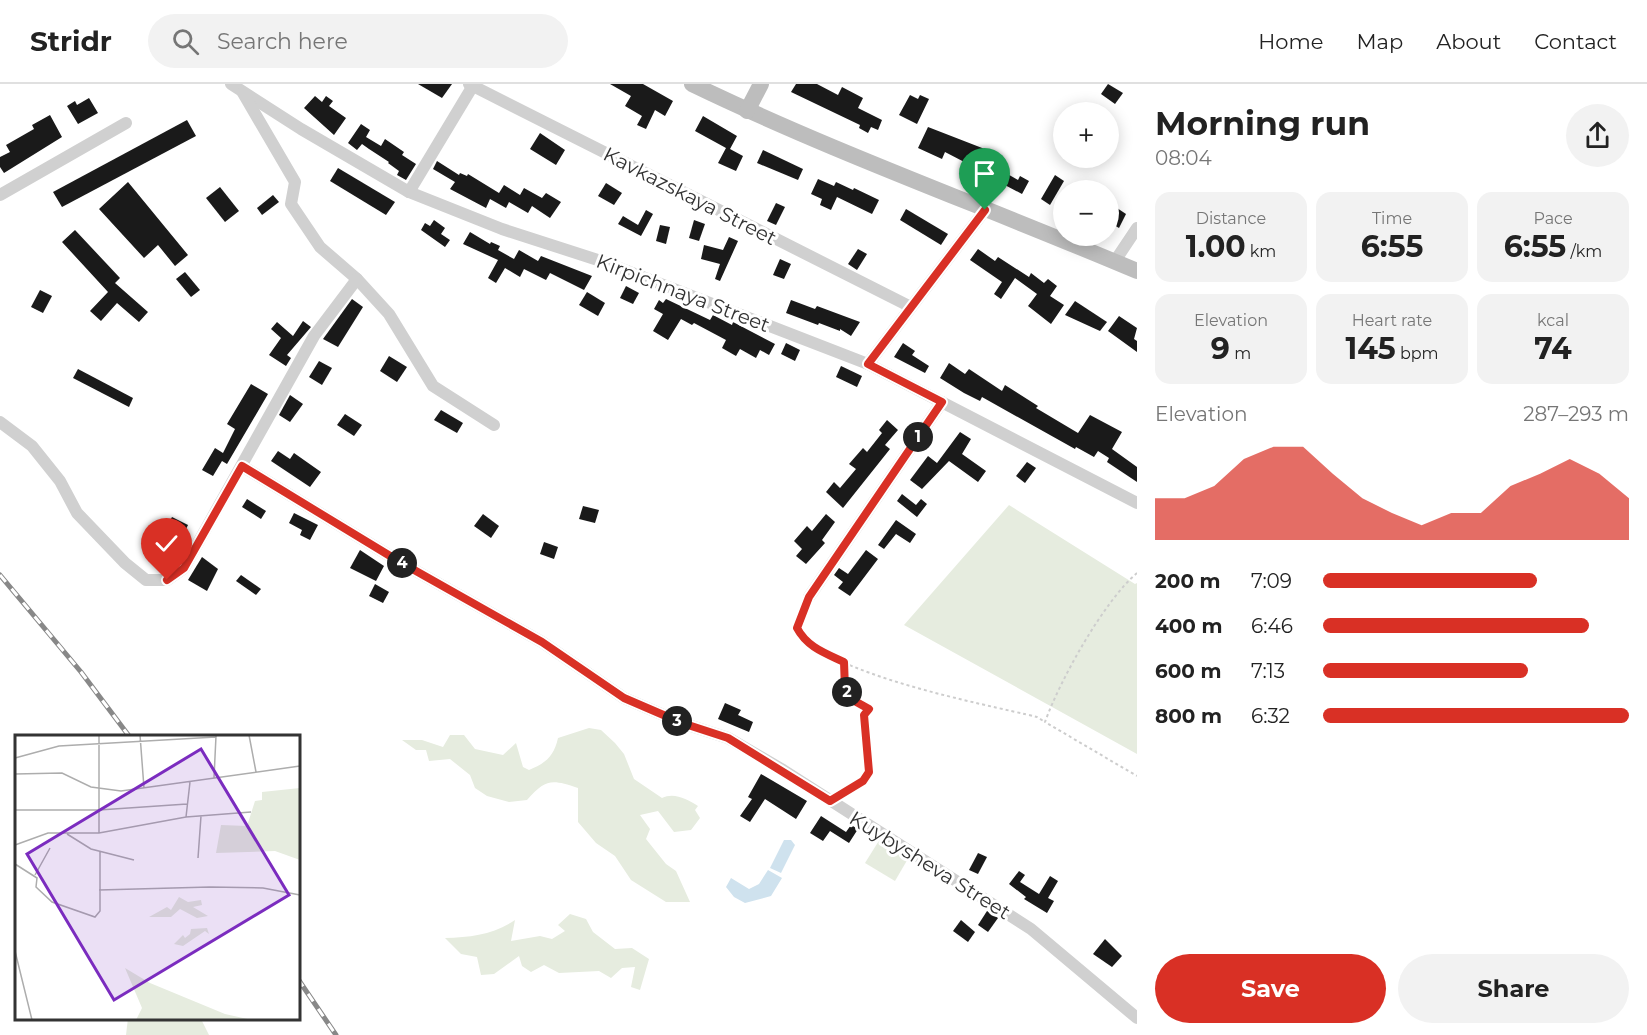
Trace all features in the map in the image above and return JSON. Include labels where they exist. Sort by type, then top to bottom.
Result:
[{"type":"main road","points":[[692,84],[747,111],[1137,271]]},
{"type":"main road","points":[[747,111],[761,84]]},
{"type":"street","points":[[409,192],[472,85]]},
{"type":"street","name":"Kavkazskaya Street","points":[[472,85],[911,307]]},
{"type":"street","points":[[236,87],[295,182],[291,204],[320,247],[357,279],[389,314],[434,386],[494,425]]},
{"type":"street","name":"Kirpichnaya Street","points":[[236,87],[301,129],[409,192],[502,229],[604,262],[868,364],[1137,503]]},
{"type":"street","points":[[0,195],[126,123]]},
{"type":"street","points":[[868,364],[985,210]]},
{"type":"street","points":[[1115,261],[1137,228]]},
{"type":"street","points":[[0,422],[32,446],[60,481],[76,513],[125,563],[146,580],[167,580],[184,568],[314,336],[357,279]]},
{"type":"street","points":[[809,597],[942,402]]},
{"type":"street","name":"Kuybysheva Street","points":[[242,466],[400,562],[542,642],[624,698],[682,723],[728,738],[1031,929],[1137,1018]]},
{"type":"path","points":[[1045,722],[1056,692],[1106,610],[1123,585],[1137,573]]},
{"type":"path","points":[[809,597],[797,628],[801,637],[813,647],[876,676],[1037,717],[1137,776]]},
{"type":"path","points":[[830,801],[863,781],[869,772],[864,715],[869,709],[851,699],[845,689],[844,662]]},
{"type":"shaded area","points":[[1009,505],[1135,584],[1137,583],[1137,754],[904,625]]},
{"type":"shaded area","points":[[589,728],[601,730],[615,743],[624,754],[634,779],[662,798],[676,796],[698,806],[695,810],[700,818],[691,830],[674,832],[658,811],[640,815],[650,829],[646,839],[666,864],[676,871],[690,902],[666,902],[631,880],[615,856],[596,843],[578,822],[578,788],[555,782],[539,788],[527,800],[509,802],[487,796],[475,788],[470,775],[450,759],[429,761],[426,750],[416,750],[402,740],[422,740],[443,747],[450,735],[464,735],[475,749],[503,755],[516,743],[523,767],[529,770],[548,758],[558,738]]},
{"type":"shaded area","points":[[880,839],[909,857],[895,881],[865,863]]},
{"type":"shaded area","points":[[570,914],[586,919],[593,932],[615,949],[632,948],[649,959],[640,990],[631,987],[635,967],[622,968],[611,978],[599,971],[559,973],[544,965],[531,972],[522,966],[519,956],[494,974],[481,975],[477,957],[461,954],[445,938],[482,934],[515,920],[511,941],[540,936],[552,939],[565,931],[558,925]]},
{"type":"shaded area","points":[[128,1020],[202,1020],[209,1035],[126,1035]]},
{"type":"water","points":[[784,840],[791,840],[795,845],[781,873],[770,868]]},
{"type":"water","points":[[768,870],[782,878],[771,896],[745,903],[734,897],[726,887],[731,878],[749,889],[759,884]]},
{"type":"building","points":[[418,84],[452,84],[442,98]]},
{"type":"building","points":[[610,84],[643,84],[673,101],[665,116],[655,110],[646,129],[637,125],[642,116],[625,106],[631,96]]},
{"type":"building","points":[[796,84],[817,84],[838,95],[842,87],[863,98],[858,108],[882,120],[878,130],[871,127],[868,133],[859,128],[860,125],[791,92]]},
{"type":"building","points":[[1108,84],[1123,93],[1116,102],[1112,102],[1101,94]]},
{"type":"building","points":[[910,95],[918,99],[920,95],[929,99],[917,124],[899,115]]},
{"type":"building","points":[[315,96],[322,102],[326,96],[333,101],[329,106],[346,118],[334,135],[304,108]]},
{"type":"building","points":[[89,98],[98,113],[78,124],[67,106],[75,101],[77,105]]},
{"type":"building","points":[[50,115],[62,137],[4,173],[0,167],[0,157],[10,152],[6,145],[34,129],[32,125]]},
{"type":"building","points":[[703,116],[737,136],[730,149],[743,156],[736,171],[718,163],[726,148],[695,131]]},
{"type":"building","points":[[187,120],[196,136],[62,207],[53,192]]},
{"type":"building","points":[[361,124],[370,130],[366,137],[381,146],[385,139],[404,152],[402,155],[416,164],[406,180],[397,175],[399,171],[389,162],[362,144],[357,150],[348,143]]},
{"type":"building","points":[[928,127],[995,153],[990,164],[1018,180],[1020,176],[1029,181],[1022,194],[1001,183],[999,186],[969,172],[972,166],[945,152],[942,159],[918,148]]},
{"type":"building","points":[[540,133],[565,150],[556,165],[530,149]]},
{"type":"building","points":[[763,150],[803,169],[798,180],[757,163]]},
{"type":"building","points":[[437,161],[459,175],[460,173],[467,176],[468,174],[499,193],[504,185],[520,195],[524,188],[542,198],[546,193],[561,202],[550,218],[532,206],[528,213],[509,202],[506,208],[490,199],[486,208],[450,189],[455,182],[433,169]]},
{"type":"building","points":[[338,168],[395,202],[386,215],[330,181]]},
{"type":"building","points":[[1055,175],[1062,180],[1053,180],[1053,200],[1050,205],[1041,199]]},
{"type":"building","points":[[818,179],[834,186],[836,182],[853,190],[854,188],[879,200],[872,214],[837,197],[831,210],[820,205],[822,199],[811,194]]},
{"type":"building","points":[[128,182],[188,255],[175,266],[158,245],[144,258],[99,209]]},
{"type":"building","points":[[606,183],[622,193],[614,205],[598,196]]},
{"type":"building","points":[[220,187],[239,211],[225,222],[206,198]]},
{"type":"building","points":[[273,195],[279,202],[262,215],[257,208]]},
{"type":"building","points":[[776,203],[785,207],[776,225],[767,221]]},
{"type":"building","points":[[906,209],[948,234],[941,245],[900,220]]},
{"type":"building","points":[[1119,209],[1126,214],[1119,228]]},
{"type":"building","points":[[646,210],[653,214],[641,236],[618,224],[623,216],[638,225]]},
{"type":"building","points":[[434,220],[445,228],[441,234],[450,240],[445,247],[421,230],[425,223],[430,226]]},
{"type":"building","points":[[694,220],[705,224],[699,241],[689,238]]},
{"type":"building","points":[[660,225],[670,227],[666,244],[656,241]]},
{"type":"building","points":[[75,230],[120,278],[115,283],[148,312],[139,322],[117,303],[101,321],[90,311],[108,292],[62,242]]},
{"type":"building","points":[[470,232],[490,244],[491,242],[500,246],[498,250],[514,259],[519,250],[538,261],[541,256],[592,276],[584,290],[550,273],[546,280],[524,269],[520,277],[505,268],[496,283],[488,278],[498,260],[463,244]]},
{"type":"building","points":[[729,237],[738,241],[720,281],[715,279],[720,264],[701,259],[704,245],[723,250]]},
{"type":"building","points":[[858,249],[867,254],[857,270],[848,264]]},
{"type":"building","points":[[978,249],[995,261],[998,257],[1029,277],[1031,273],[1044,283],[1048,279],[1057,286],[1050,296],[1064,305],[1051,324],[1028,306],[1037,294],[1015,278],[1001,299],[994,294],[1002,282],[970,260]]},
{"type":"building","points":[[780,259],[791,264],[784,279],[773,275]]},
{"type":"building","points":[[185,272],[200,290],[191,297],[176,279]]},
{"type":"building","points":[[626,286],[639,293],[633,304],[620,298]]},
{"type":"building","points":[[40,290],[52,296],[43,313],[31,307]]},
{"type":"building","points":[[587,292],[605,303],[598,316],[579,305]]},
{"type":"building","points":[[352,299],[363,307],[338,347],[323,339]]},
{"type":"building","points":[[666,299],[710,320],[713,315],[732,325],[733,322],[775,344],[769,355],[760,350],[756,358],[740,349],[736,356],[722,348],[726,340],[694,323],[692,325],[681,319],[668,340],[653,331],[663,314],[654,309],[659,300],[663,303]]},
{"type":"building","points":[[791,300],[815,309],[817,306],[860,322],[851,336],[840,329],[840,331],[819,323],[818,325],[786,313]]},
{"type":"building","points":[[1075,301],[1107,322],[1100,331],[1065,315]]},
{"type":"building","points":[[1119,316],[1137,328],[1134,339],[1137,341],[1137,352],[1108,331]]},
{"type":"building","points":[[303,321],[311,327],[287,355],[291,358],[286,366],[269,355],[281,338],[271,329],[277,322],[293,336]]},
{"type":"building","points":[[786,343],[800,350],[795,361],[781,354]]},
{"type":"building","points":[[903,343],[915,351],[912,355],[929,366],[925,373],[894,357]]},
{"type":"building","points":[[389,356],[407,367],[397,382],[380,371]]},
{"type":"building","points":[[319,361],[332,368],[322,385],[309,377]]},
{"type":"building","points":[[949,363],[965,374],[969,369],[1002,391],[1005,385],[1038,406],[1036,408],[1078,433],[1090,415],[1122,432],[1112,449],[1137,467],[1137,482],[1107,462],[1109,458],[1098,451],[1094,457],[1076,447],[1075,449],[982,397],[980,401],[940,378]]},
{"type":"building","points":[[841,366],[862,376],[857,387],[836,377]]},
{"type":"building","points":[[78,369],[133,398],[129,407],[73,378]]},
{"type":"building","points":[[251,384],[268,394],[227,464],[222,461],[213,476],[202,470],[215,448],[223,453],[235,429],[227,424]]},
{"type":"building","points":[[290,395],[303,404],[290,422],[279,415]]},
{"type":"building","points":[[441,410],[463,423],[457,433],[434,420]]},
{"type":"building","points":[[345,414],[362,425],[354,436],[337,425]]},
{"type":"building","points":[[887,420],[898,430],[885,445],[890,449],[843,508],[826,492],[834,482],[840,488],[856,469],[849,464],[863,448],[867,452],[882,433],[879,430]]},
{"type":"building","points":[[960,432],[971,439],[962,454],[986,471],[978,482],[949,461],[922,489],[910,480],[928,456],[937,463]]},
{"type":"building","points":[[278,451],[290,459],[294,453],[321,472],[310,487],[271,461]]},
{"type":"building","points":[[1027,462],[1036,468],[1025,483],[1016,476]]},
{"type":"building","points":[[902,494],[916,505],[921,499],[927,504],[917,517],[897,501]]},
{"type":"building","points":[[247,499],[266,511],[261,519],[242,507]]},
{"type":"building","points":[[583,506],[599,510],[595,523],[579,519]]},
{"type":"building","points":[[294,513],[318,525],[310,540],[300,535],[302,530],[289,523]]},
{"type":"building","points":[[483,514],[499,526],[491,538],[474,526]]},
{"type":"building","points":[[826,514],[835,522],[822,540],[825,543],[806,564],[796,556],[802,549],[794,541],[807,526],[812,531]]},
{"type":"building","points":[[172,517],[188,525],[182,537],[165,529]]},
{"type":"building","points":[[896,520],[916,534],[910,543],[896,534],[884,549],[878,545]]},
{"type":"building","points":[[544,542],[558,547],[554,559],[540,554]]},
{"type":"building","points":[[360,550],[384,566],[376,581],[350,568]]},
{"type":"building","points":[[866,550],[878,559],[850,596],[838,588],[843,582],[834,575],[839,568],[848,574]]},
{"type":"building","points":[[202,557],[218,569],[207,591],[188,580]]},
{"type":"building","points":[[241,575],[261,589],[256,595],[236,581]]},
{"type":"building","points":[[375,584],[389,592],[383,603],[369,596]]},
{"type":"building","points":[[725,703],[741,710],[738,715],[753,722],[749,732],[718,719]]},
{"type":"building","points":[[761,774],[807,801],[796,819],[765,799],[750,822],[740,816],[752,799],[748,797]]},
{"type":"building","points":[[821,816],[846,832],[851,825],[858,829],[849,843],[830,831],[823,841],[810,833]]},
{"type":"building","points":[[978,853],[987,857],[978,874],[969,870]]},
{"type":"building","points":[[1019,871],[1025,875],[1020,882],[1039,894],[1050,876],[1058,881],[1048,898],[1054,901],[1047,913],[1024,899],[1026,897],[1009,884]]},
{"type":"building","points":[[987,911],[998,918],[988,932],[978,925]]},
{"type":"building","points":[[961,920],[975,932],[968,942],[953,931]]},
{"type":"building","points":[[1105,939],[1122,956],[1112,967],[1093,954]]},
{"type":"railway","points":[[0,575],[81,672],[128,735]]},
{"type":"railway","points":[[300,982],[336,1035]]},
{"type":"route","points":[[167,580],[184,568],[242,466],[400,562],[542,642],[624,698],[682,723],[728,738],[830,801],[863,781],[869,772],[864,715],[869,709],[866,705],[851,699],[845,689],[844,662],[813,647],[801,637],[797,628],[809,597],[942,402],[868,364],[985,210]]}]
